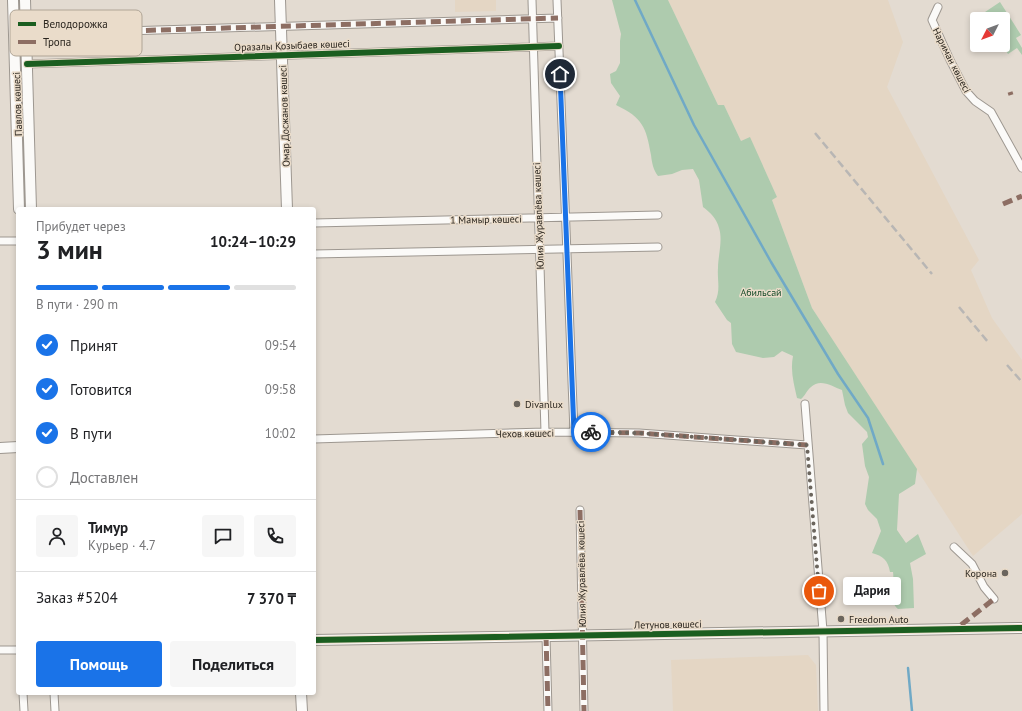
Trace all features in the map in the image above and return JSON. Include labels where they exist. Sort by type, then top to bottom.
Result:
[{"type":"street","name":"Павлов көшесі","points":[[14,0],[14,10]]},
{"type":"street","name":"Павлов көшесі","points":[[25,0],[25,10]]},
{"type":"street","name":"Омар Досжанов көшесі","points":[[280,0],[287,207]]},
{"type":"street","name":"Юлия Журавлёва көшесі","points":[[532,0],[545,432]]},
{"type":"street","points":[[557,0],[574,432]]},
{"type":"street","name":"Нариман көшесі","points":[[938,7],[932,20],[966,91],[975,101],[991,112],[1022,168]]},
{"type":"street","name":"Оразалы Қозыбаев көшесі","points":[[142,30],[558,18]]},
{"type":"street","name":"Оразалы Қозыбаев көшесі","points":[[26,64],[559,46]]},
{"type":"street","name":"Павлов көшесі","points":[[15,56],[19,207]]},
{"type":"street","name":"Павлов көшесі","points":[[26,56],[30,207]]},
{"type":"street","name":"1 Мамыр көшесі","points":[[316,223],[658,215]]},
{"type":"street","points":[[0,241],[16,241]]},
{"type":"street","points":[[316,254],[658,247]]},
{"type":"street","points":[[805,404],[807,445],[823,631],[824,711]]},
{"type":"street","name":"Чехов көшесі","points":[[316,439],[574,432],[639,433],[807,445]]},
{"type":"street","points":[[0,448],[16,447]]},
{"type":"street","name":"Юлия Журавлёва көшесі","points":[[580,510],[584,711]]},
{"type":"street","points":[[954,547],[972,564],[984,587],[994,599]]},
{"type":"street","name":"Летунов көшесі","points":[[316,640],[1022,628]]},
{"type":"street","points":[[546,636],[548,711]]},
{"type":"street","points":[[0,650],[16,650]]},
{"type":"street","points":[[23,695],[24,711]]},
{"type":"street","points":[[54,695],[54,711]]},
{"type":"street","points":[[301,695],[302,711]]},
{"type":"shaded area","points":[[455,0],[496,0],[496,11],[455,12]]},
{"type":"shaded area","points":[[668,0],[888,0],[903,42],[887,87],[979,260],[971,270],[992,318],[1022,360],[1022,514],[973,556],[812,308],[772,200],[777,197],[750,138],[741,141],[724,105],[718,105]]},
{"type":"shaded area","points":[[808,655],[816,665],[818,711],[673,711],[671,660]]},
{"type":"green space","name":"Абильсай","points":[[612,0],[668,0],[718,105],[724,105],[741,141],[750,137],[777,197],[772,200],[812,308],[917,469],[915,484],[899,494],[897,530],[906,543],[918,534],[926,554],[910,563],[913,579],[914,608],[898,609],[892,597],[893,572],[890,572],[888,564],[884,559],[872,553],[881,531],[877,519],[868,510],[865,504],[869,477],[865,466],[862,444],[868,437],[867,432],[848,413],[842,390],[830,385],[818,383],[810,388],[801,399],[797,398],[792,372],[793,356],[782,351],[774,357],[763,358],[736,352],[732,344],[731,323],[727,320],[715,302],[718,289],[720,233],[715,219],[711,213],[703,207],[699,180],[693,169],[658,176],[653,166],[647,137],[642,124],[632,114],[616,105],[620,96],[611,83],[610,74],[616,71],[620,63],[621,34]]},
{"type":"green space","points":[[1000,2],[1006,12],[985,12]]},
{"type":"green space","points":[[1010,18],[1021,35],[1016,38],[1022,48],[1022,55],[1017,48],[1008,54],[1007,52],[1010,52]]},
{"type":"waterway","name":"Абильсай","points":[[635,0],[694,125],[771,262],[838,374],[868,418],[883,464]]},
{"type":"waterway","name":"Абильсай","points":[[908,668],[912,711]]},
{"type":"railway","points":[[815,133],[932,274]]},
{"type":"railway","points":[[959,307],[988,342]]},
{"type":"railway","points":[[1007,365],[1022,382]]},
{"type":"marked path","points":[[142,31],[558,18]]},
{"type":"marked path","points":[[1003,204],[1022,196]]},
{"type":"marked path","points":[[574,432],[639,433],[807,445]]},
{"type":"marked path","points":[[580,510],[584,711]]},
{"type":"marked path","points":[[961,625],[994,599]]},
{"type":"marked path","points":[[546,636],[548,711]]},
{"type":"cycle path","points":[[27,64],[559,46]]},
{"type":"cycle path","points":[[316,640],[1022,628]]},
{"type":"way so far","points":[[591,432],[639,433],[807,445],[819,591]]},
{"type":"place","name":"Divanlux","points":[[517,404]]},
{"type":"place","name":"Корона","points":[[1005,573]]},
{"type":"place","name":"Дария","points":[[819,591]]},
{"type":"place","name":"Freedom Auto","points":[[841,619]]},
{"type":"route","points":[[560,74],[574,432],[591,432]]}]
